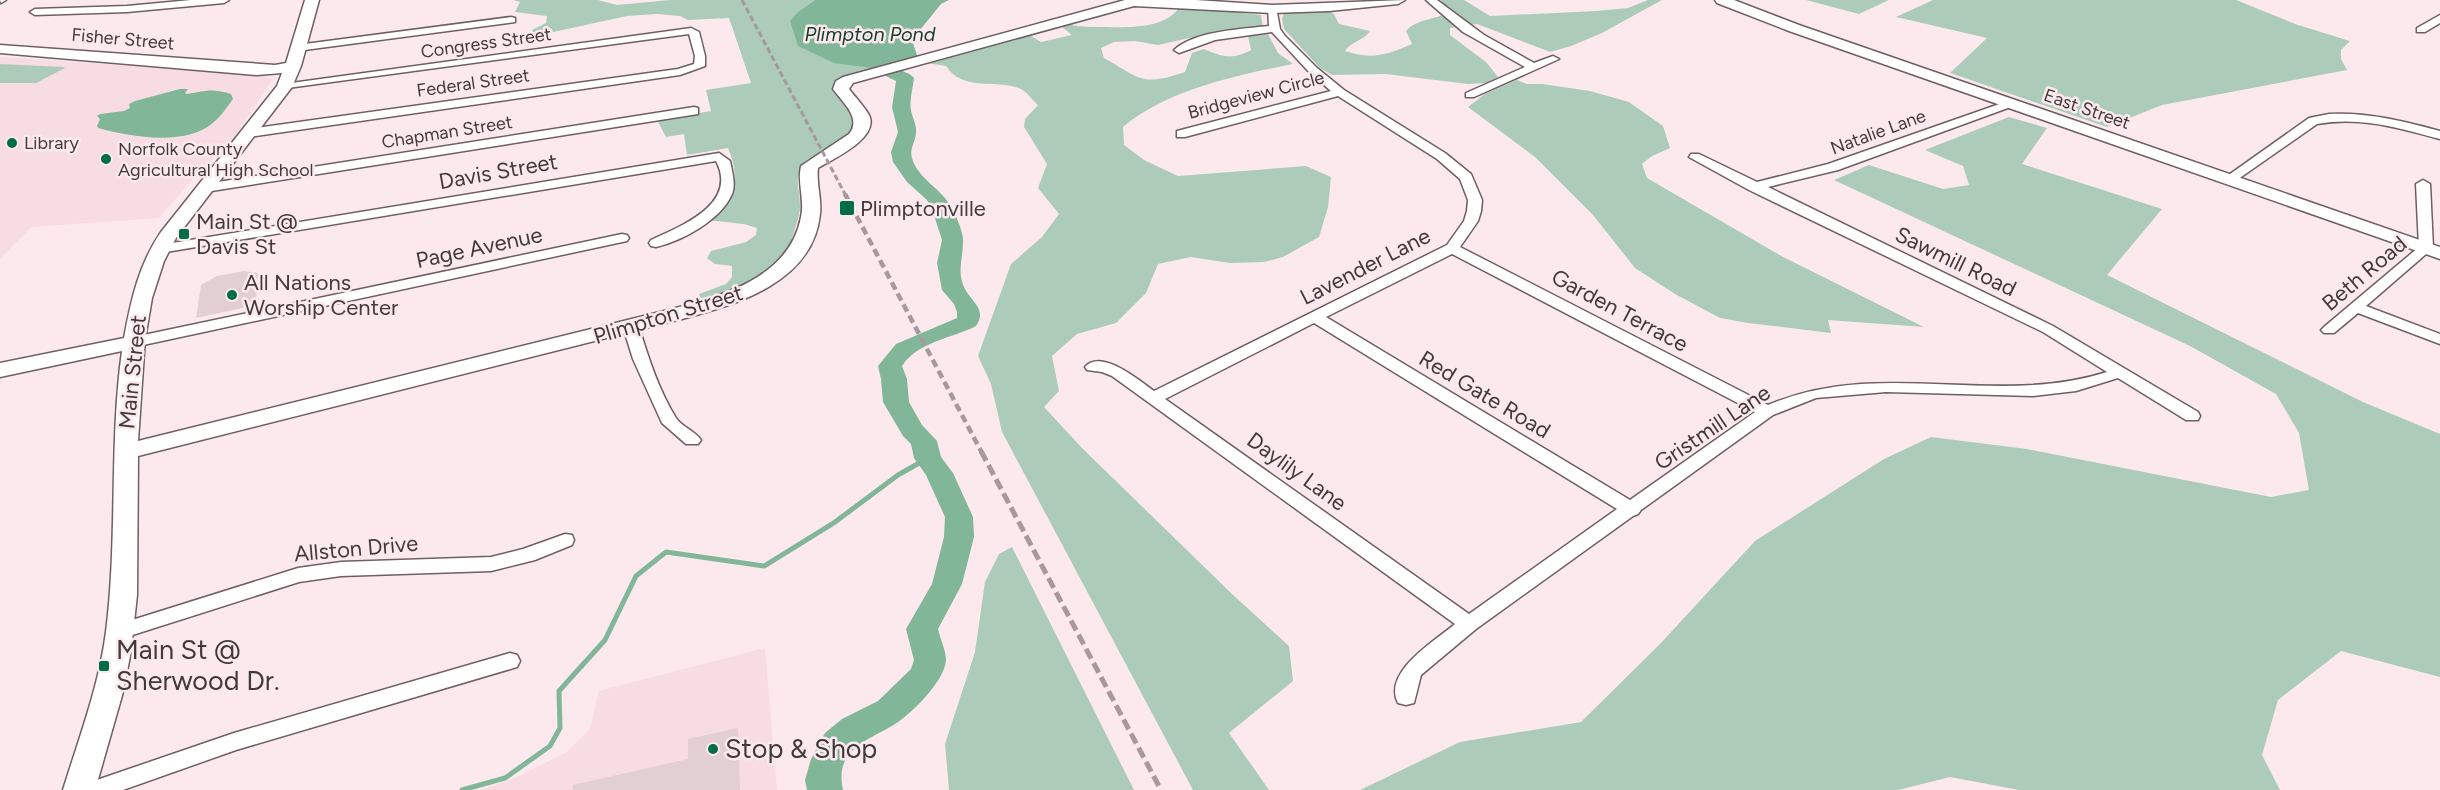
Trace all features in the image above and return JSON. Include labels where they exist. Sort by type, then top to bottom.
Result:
[{"type":"street","points":[[35,12],[127,9],[224,0]]},
{"type":"street","name":"Main Street","points":[[79,790],[109,686],[120,631],[124,566],[126,410],[141,295],[148,272],[160,249],[284,87],[293,66],[312,0]]},
{"type":"street","name":"Plimpton Street","points":[[125,452],[631,327],[703,308],[759,285],[789,262],[800,246],[811,216],[809,168],[823,156],[855,138],[862,129],[862,117],[841,90],[841,85],[848,80],[1133,2],[1272,9],[1329,7],[1398,0]]},
{"type":"street","points":[[1431,0],[1451,20],[1489,45],[1534,67]]},
{"type":"street","name":"East Street","points":[[1722,0],[1794,28],[2433,251]]},
{"type":"street","name":"Lavender Lane","points":[[1154,398],[1452,248],[1471,221],[1475,200],[1466,177],[1441,156],[1340,92],[1289,49],[1275,29],[1272,9]]},
{"type":"street","points":[[2421,30],[2440,18]]},
{"type":"street","points":[[297,48],[511,20]]},
{"type":"street","points":[[1179,50],[1197,40],[1217,35],[1275,29]]},
{"type":"street","name":"Federal Street","points":[[248,133],[680,72],[701,63],[698,43],[693,31]]},
{"type":"street","name":"Congress Street","points":[[284,87],[693,31]]},
{"type":"street","name":"Fisher Street","points":[[0,49],[267,70],[293,66]]},
{"type":"street","points":[[1470,95],[1553,58]]},
{"type":"street","name":"Bridgeview Circle","points":[[1181,134],[1340,92]]},
{"type":"street","name":"Natalie Lane","points":[[1754,187],[1833,167],[2012,103]]},
{"type":"street","name":"Chapman Street","points":[[206,188],[694,111]]},
{"type":"street","points":[[2229,179],[2313,122],[2325,118],[2368,119],[2440,135]]},
{"type":"street","name":"Davis Street","points":[[160,249],[719,157],[724,161],[727,186],[722,201],[695,224],[656,243]]},
{"type":"street","name":"Sawmill Road","points":[[1695,157],[2048,329],[2192,416]]},
{"type":"street","points":[[2423,184],[2433,251]]},
{"type":"street","name":"Page Avenue","points":[[134,342],[622,238]]},
{"type":"street","name":"Garden Terrace","points":[[1452,248],[1767,411]]},
{"type":"street","name":"Beth Road","points":[[2329,330],[2355,307],[2433,251]]},
{"type":"street","points":[[2355,307],[2440,339]]},
{"type":"street","name":"Red Gate Road","points":[[1315,317],[1632,510]]},
{"type":"street","points":[[631,327],[641,359],[670,423],[692,440]]},
{"type":"street","points":[[0,370],[134,342]]},
{"type":"street","name":"Daylily Lane","points":[[1093,367],[1110,368],[1154,398],[1469,624]]},
{"type":"street","name":"Gristmill Lane","points":[[1406,697],[1408,678],[1414,669],[1469,624],[1632,510],[1767,411],[1808,395],[1827,391],[1873,388],[2035,391],[2081,385],[2119,373]]},
{"type":"street","name":"Allston Drive","points":[[120,631],[298,574],[341,569],[491,564],[528,555],[565,540]]},
{"type":"street","points":[[96,790],[234,742],[510,661]]},
{"type":"shaded area","points":[[513,0],[598,0],[617,5],[670,0],[815,0],[799,11],[862,66],[871,68],[835,82],[838,98],[859,121],[856,131],[804,162],[798,179],[800,209],[795,229],[789,245],[771,269],[747,285],[703,303],[699,294],[726,284],[732,277],[732,266],[715,264],[707,258],[711,251],[746,242],[756,235],[757,228],[744,224],[706,220],[729,197],[733,188],[734,170],[728,148],[687,155],[684,134],[666,137],[657,120],[711,111],[706,90],[751,83],[729,18],[688,20],[680,16],[657,14],[627,16],[544,34],[533,34],[532,30],[546,23],[547,16],[515,12],[520,2]]},
{"type":"shaded area","points":[[1464,0],[1490,16],[1596,11],[1628,8],[1648,0],[1662,0],[1602,33],[1550,52],[1477,24],[1450,28],[1450,35],[1486,62],[1498,77],[1487,83],[1468,84],[1386,74],[1332,75],[1320,68],[1284,29],[1282,19],[1284,12],[1328,10],[1334,14],[1339,24],[1370,31],[1345,51],[1371,56],[1395,51],[1412,44],[1406,31],[1410,27],[1449,12],[1440,1]]},
{"type":"shaded area","points":[[1806,0],[1889,0],[1859,14]]},
{"type":"shaded area","points":[[1933,0],[2236,0],[2298,25],[2350,41],[2341,50],[2341,59],[2347,70],[2162,105],[2107,127],[1950,73],[1987,38],[1896,17]]},
{"type":"shaded area","points":[[1180,6],[1261,15],[1263,27],[1207,34],[1158,45],[1135,41],[1114,42],[1101,48],[1104,58],[1134,75],[1159,79],[1185,72],[1192,53],[1204,49],[1216,54],[1239,55],[1251,50],[1248,36],[1268,34],[1278,53],[1293,64],[1226,79],[1161,103],[1123,127],[1124,145],[1144,160],[1178,176],[1306,166],[1331,177],[1328,207],[1319,237],[1283,257],[1264,262],[1230,263],[1191,257],[1158,264],[1146,293],[1116,323],[1077,334],[1052,356],[1059,391],[1044,407],[1082,448],[1232,594],[1289,646],[1293,681],[1229,733],[1269,790],[1193,790],[1002,432],[991,384],[978,356],[1011,264],[1042,237],[1059,214],[1038,188],[1047,164],[1024,127],[1025,119],[1038,105],[1021,89],[971,82],[953,74],[946,66],[927,63],[1028,34],[1041,42],[1072,35],[1062,27],[1070,24],[1119,27],[1154,24],[1165,20]]},
{"type":"shaded area","name":"Norfolk County Agricultural High School","points":[[0,57],[256,74],[273,79],[233,139],[192,180],[159,218],[31,227],[0,259]]},
{"type":"shaded area","points":[[0,64],[65,68],[36,83],[0,83]]},
{"type":"shaded area","points":[[1517,80],[1527,84],[1590,91],[1629,102],[1663,126],[1670,148],[1652,156],[1642,164],[1647,178],[1783,257],[1924,327],[1828,320],[1831,333],[1748,323],[1720,318],[1675,294],[1635,268],[1593,215],[1535,157],[1468,107],[1485,94]]},
{"type":"shaded area","points":[[2009,117],[2047,128],[2022,164],[2162,209],[2107,275],[2363,402],[2440,434],[2440,677],[2341,651],[2278,700],[2262,755],[2280,790],[2019,790],[1950,777],[1898,790],[1360,790],[1460,742],[1581,722],[1660,644],[1755,541],[1884,459],[1931,437],[2027,449],[2271,497],[2309,490],[2299,433],[2276,394],[2190,346],[1834,180],[1869,165],[1943,189],[1969,185],[1963,166],[1925,150]]},
{"type":"shaded area","points":[[1012,547],[1134,790],[949,790],[945,744],[975,652],[985,582],[999,554]]},
{"type":"shaded area","points":[[765,648],[777,790],[480,790],[515,778],[567,752],[590,729],[599,691]]},
{"type":"water","name":"Plimpton Pond","points":[[815,0],[949,0],[941,4],[912,40],[918,58],[871,68],[834,63],[798,46],[790,21],[799,11]]},
{"type":"water","points":[[188,89],[185,93],[187,94],[218,91],[231,94],[233,99],[222,114],[204,129],[175,137],[142,137],[97,126],[100,119],[97,116],[100,114],[124,111],[130,108],[129,104],[135,101]]},
{"type":"building","name":"All Nations Worship Center","points":[[244,271],[258,273],[256,300],[247,302],[247,307],[196,318],[201,285],[217,276]]},
{"type":"building","name":"Stop & Shop","points":[[738,728],[740,790],[573,790],[573,785],[688,759],[688,739]]},
{"type":"waterway","points":[[825,790],[823,780],[828,759],[837,743],[854,729],[890,710],[925,675],[930,660],[922,629],[947,584],[959,537],[959,517],[939,473],[928,458],[924,441],[912,430],[896,402],[894,379],[890,366],[896,356],[914,343],[968,321],[969,312],[964,301],[953,290],[948,263],[953,240],[942,209],[935,197],[914,178],[903,162],[901,152],[907,132],[901,107],[905,78],[889,72],[874,59],[863,56]]},
{"type":"waterway","points":[[462,790],[505,778],[550,746],[560,728],[559,691],[605,640],[636,576],[666,552],[764,566],[835,522],[898,475],[928,458]]},
{"type":"railway","points":[[742,0],[846,196]]},
{"type":"railway","points":[[845,194],[982,453]]},
{"type":"railway","points":[[981,451],[1161,790]]},
{"type":"place","name":"Library","points":[[12,143]]},
{"type":"place","name":"Norfolk County Agricultural High School","points":[[106,159]]},
{"type":"place","name":"Plimptonville","points":[[847,208]]},
{"type":"place","name":"Main St @ Davis St","points":[[184,234]]},
{"type":"place","name":"All Nations Worship Center","points":[[232,295]]},
{"type":"place","name":"Main St @ Sherwood Dr.","points":[[104,666]]},
{"type":"place","name":"Stop & Shop","points":[[713,749]]}]
